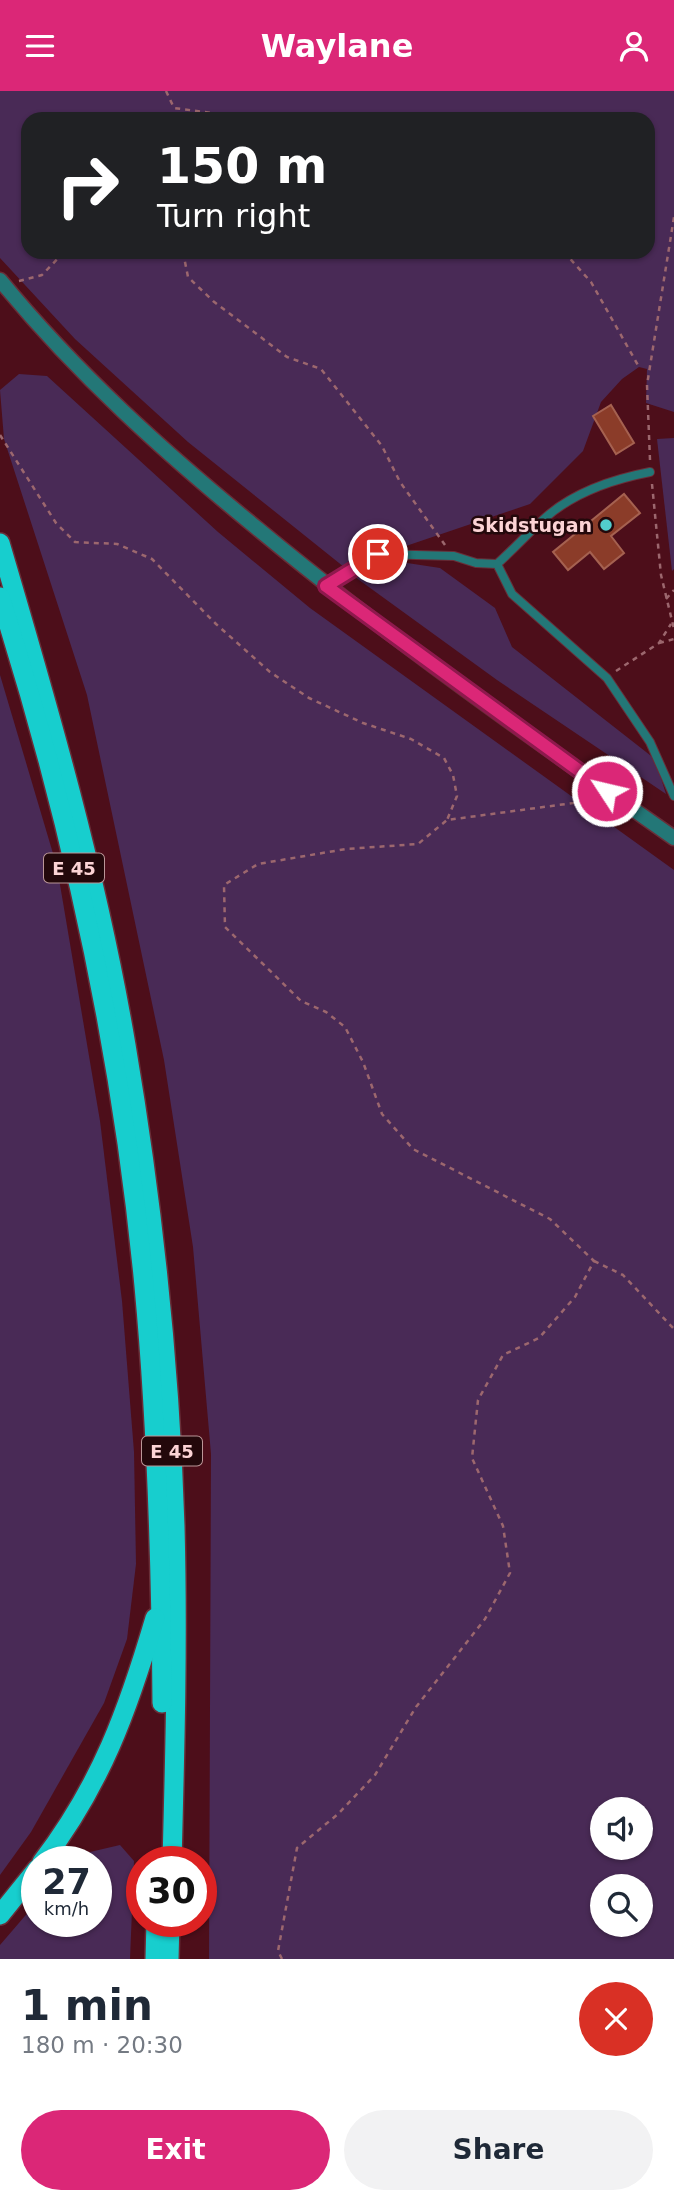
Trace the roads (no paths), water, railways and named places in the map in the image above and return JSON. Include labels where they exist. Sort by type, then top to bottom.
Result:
[{"type":"highway","name":"E 45","points":[[0,543],[85,846],[125,1043],[141,1144],[165,1358],[174,1514],[176,1734],[172,1846]]},
{"type":"highway","name":"E 45","points":[[0,597],[67,838],[111,1048],[144,1283],[155,1437],[162,1597],[163,1736],[159,1846]]},
{"type":"highway","points":[[53,1846],[78,1811],[110,1752],[128,1708],[162,1597]]},
{"type":"highway","points":[[0,1915],[21,1889]]},
{"type":"highway","points":[[155,1959],[156,1937]]},
{"type":"highway","points":[[169,1959],[170,1937]]},
{"type":"street","points":[[2,282],[61,353],[147,435],[326,586],[674,838]]},
{"type":"lane","points":[[326,586],[378,554],[454,556],[476,563],[497,564],[524,541],[545,517],[617,479],[650,472]]},
{"type":"lane","points":[[497,564],[512,594],[607,678],[650,742],[674,796]]},
{"type":"place","name":"Skidstugan","points":[[606,525]]}]
